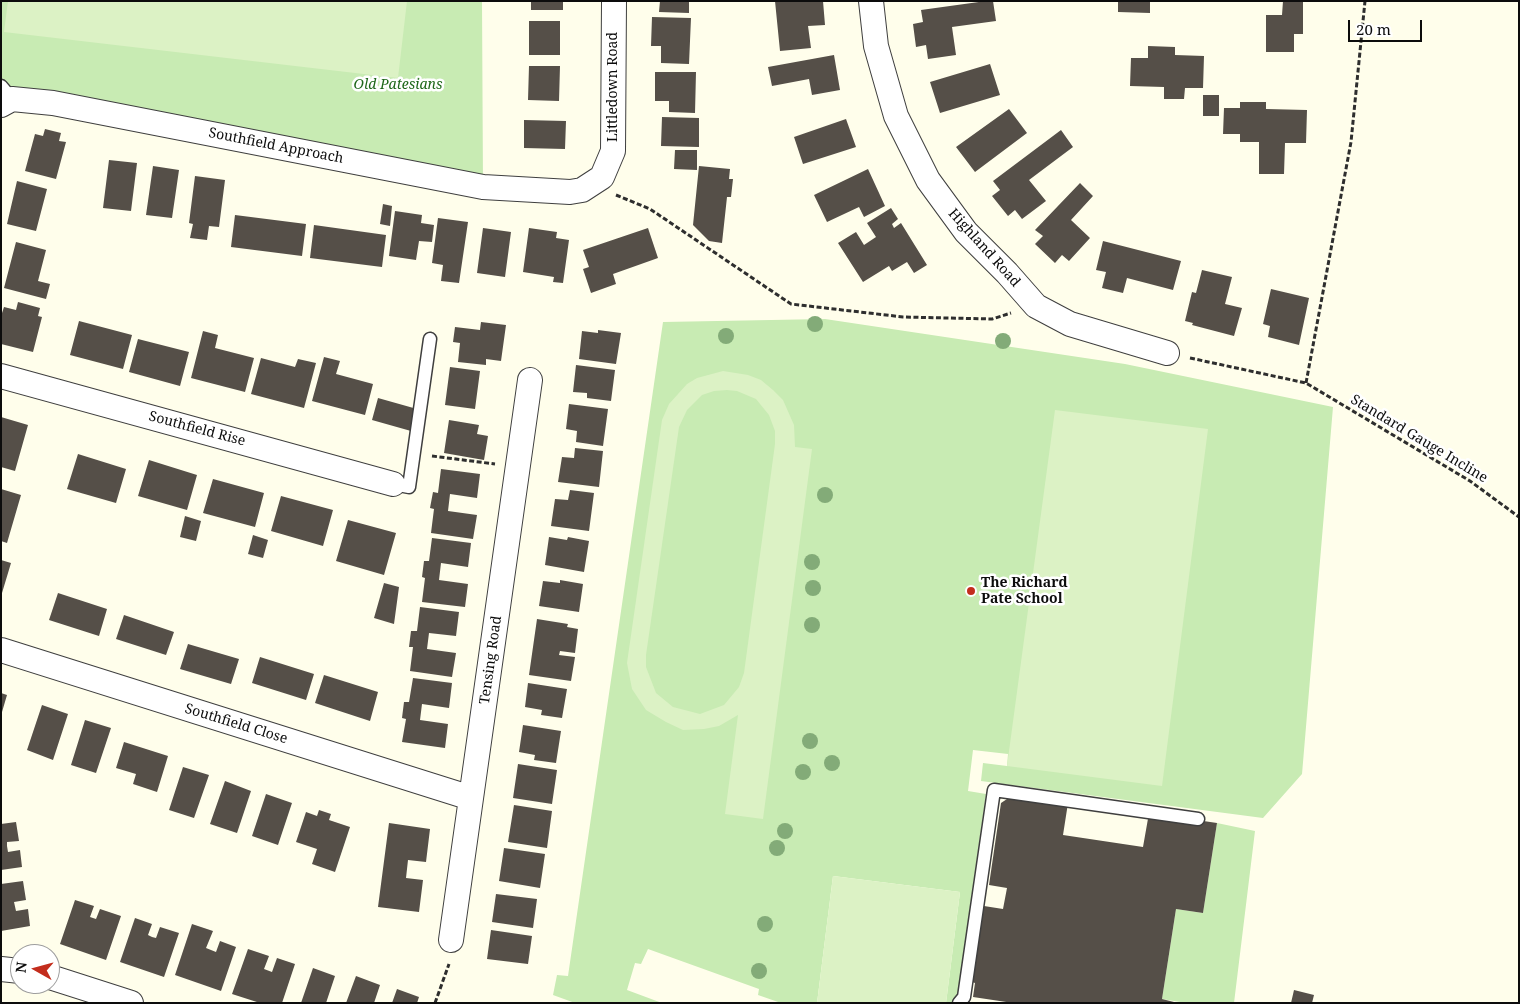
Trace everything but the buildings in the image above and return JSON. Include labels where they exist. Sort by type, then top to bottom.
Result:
[{"type":"street","name":"Littledown Road","points":[[592,184],[602,177],[613,151],[614,1]]},
{"type":"street","name":"Highland Road","points":[[870,1],[876,46],[884,81],[896,116],[928,180],[954,217],[1036,306],[1070,324],[1167,353]]},
{"type":"street","name":"Southfield Approach","points":[[5,97],[53,103],[483,187],[553,192],[582,190],[592,184]]},
{"type":"street","name":"Southfield Rise","points":[[1,376],[393,484]]},
{"type":"street","name":"Tensing Road","points":[[451,940],[530,380]]},
{"type":"street","name":"Southfield Close","points":[[1,650],[471,798]]},
{"type":"street","points":[[60,980],[131,1003]]},
{"type":"lane","points":[[393,484],[409,487],[430,339]]},
{"type":"lane","points":[[960,1003],[964,997],[994,790],[1198,819]]},
{"type":"path","points":[[1306,383],[1351,142],[1365,1]]},
{"type":"path","points":[[592,184],[650,209],[791,304],[903,317],[992,320],[1036,306]]},
{"type":"path","name":"Standard Gauge Incline","points":[[1167,353],[1306,383],[1470,481],[1519,518]]},
{"type":"path","points":[[414,453],[518,467]]},
{"type":"path","points":[[435,1003],[454,952],[451,940]]},
{"type":"green space","name":"Old Patesians","points":[[1,1],[482,1],[483,187],[1,91]]},
{"type":"green space","points":[[8,1],[407,1],[398,78],[4,32]]},
{"type":"green space","name":"The Richard Pate School","points":[[825,319],[1125,364],[1333,407],[1302,774],[1263,818],[981,781],[983,763],[1007,766],[1008,754],[973,750],[968,791],[986,794],[957,998],[953,1003],[946,1003],[960,892],[833,876],[817,1003],[781,1003],[758,995],[759,989],[648,949],[641,964],[635,963],[627,990],[662,1003],[575,1003],[553,995],[557,975],[568,976],[663,322]]},
{"type":"green space","points":[[723,371],[748,375],[761,380],[783,400],[794,425],[795,447],[812,449],[763,819],[725,814],[738,715],[719,726],[683,730],[646,710],[632,689],[627,663],[662,420],[669,404],[687,384],[697,378]],"holes":[[[714,391],[737,391],[756,399],[769,415],[775,431],[775,444],[744,673],[739,687],[724,705],[700,714],[673,707],[656,693],[646,667],[646,655],[679,427],[687,410],[702,395]]]},
{"type":"green space","points":[[1055,410],[1208,429],[1162,786],[1007,766]]},
{"type":"green space","points":[[1217,823],[1255,831],[1234,1003],[1186,1003],[1162,999],[1176,909],[1203,913]]},
{"type":"green space","points":[[833,876],[960,892],[946,1003],[817,1003]]},
{"type":"place","name":"The Richard Pate School","points":[[971,591]]}]
